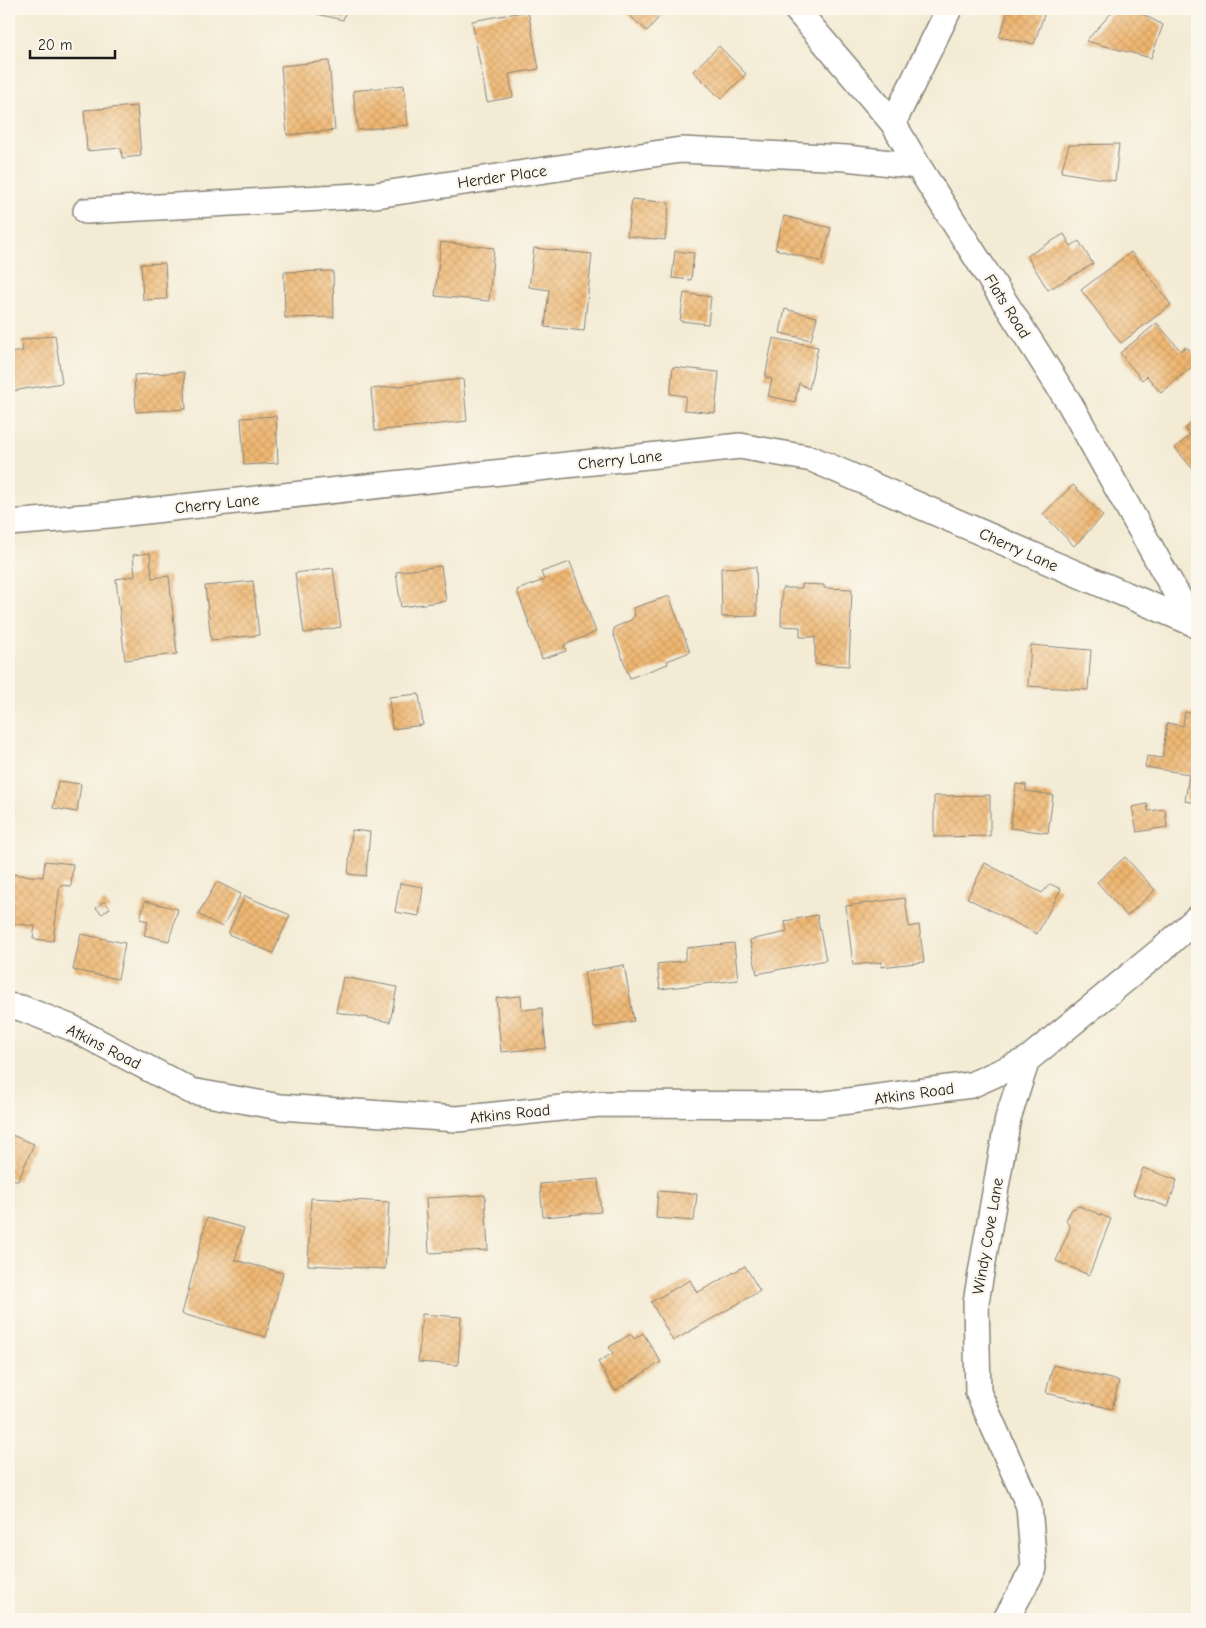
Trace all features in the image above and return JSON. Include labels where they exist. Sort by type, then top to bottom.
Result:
[{"type":"street","name":"Flats Road","points":[[796,9],[893,123],[918,166],[1070,404],[1195,624]]},
{"type":"street","points":[[893,123],[949,9]]},
{"type":"street","name":"Herder Place","points":[[86,211],[376,195],[681,150],[846,158],[918,166]]},
{"type":"street","name":"Cherry Lane","points":[[9,523],[109,515],[740,446],[812,459],[1195,624]]},
{"type":"street","points":[[1027,1060],[1197,918]]},
{"type":"street","name":"Atkins Road","points":[[9,1006],[21,1008],[72,1028],[191,1091],[280,1107],[457,1119],[599,1104],[818,1105],[971,1085],[1027,1060]]},
{"type":"street","name":"Windy Cove Lane","points":[[1006,1619],[1034,1568],[1029,1506],[978,1392],[976,1302],[1008,1118],[1027,1060]]},
{"type":"building","points":[[318,9],[346,9],[343,20],[317,14]]},
{"type":"building","points":[[622,9],[666,9],[647,31]]},
{"type":"building","points":[[1009,9],[1046,9],[1034,44],[999,37]]},
{"type":"building","points":[[1115,9],[1133,9],[1163,25],[1151,58],[1086,41]]},
{"type":"building","points":[[528,11],[539,69],[509,74],[513,97],[487,102],[472,21]]},
{"type":"building","points":[[719,46],[746,74],[721,99],[693,71]]},
{"type":"building","points":[[329,61],[335,130],[287,135],[281,66]]},
{"type":"building","points":[[404,85],[408,125],[358,130],[353,91]]},
{"type":"building","points":[[137,106],[141,156],[122,158],[121,148],[87,151],[84,110]]},
{"type":"building","points":[[1119,144],[1115,181],[1061,172],[1069,145]]},
{"type":"building","points":[[632,199],[669,203],[665,240],[627,236]]},
{"type":"building","points":[[784,216],[831,228],[822,262],[775,249]]},
{"type":"building","points":[[1064,234],[1071,246],[1079,241],[1093,264],[1048,290],[1027,256]]},
{"type":"building","points":[[441,242],[494,248],[489,301],[435,296]]},
{"type":"building","points":[[534,248],[592,254],[584,331],[545,327],[549,290],[529,287]]},
{"type":"building","points":[[675,251],[694,253],[691,280],[672,278]]},
{"type":"building","points":[[1131,252],[1171,305],[1121,343],[1081,290]]},
{"type":"building","points":[[165,263],[167,299],[143,300],[141,264]]},
{"type":"building","points":[[333,271],[334,317],[285,318],[284,272]]},
{"type":"building","points":[[684,293],[711,297],[708,324],[680,321]]},
{"type":"building","points":[[785,309],[817,317],[811,340],[780,333]]},
{"type":"building","points":[[1157,323],[1181,351],[1185,347],[1197,357],[1195,364],[1161,393],[1147,376],[1142,380],[1120,353]]},
{"type":"building","points":[[55,335],[62,383],[12,391],[9,353],[23,351],[21,340]]},
{"type":"building","points":[[773,338],[818,347],[809,389],[799,383],[795,402],[768,396],[772,379],[765,377]]},
{"type":"building","points":[[673,367],[719,372],[715,413],[684,410],[686,396],[670,394]]},
{"type":"building","points":[[184,372],[186,409],[136,412],[134,375]]},
{"type":"building","points":[[463,379],[467,421],[375,431],[371,389]]},
{"type":"building","points":[[276,416],[278,463],[244,465],[241,418]]},
{"type":"building","points":[[1197,418],[1197,474],[1175,448],[1190,435],[1185,429]]},
{"type":"building","points":[[1073,485],[1103,516],[1074,546],[1043,514]]},
{"type":"building","points":[[150,553],[152,578],[169,576],[177,654],[125,660],[116,579],[135,576],[133,555]]},
{"type":"building","points":[[570,562],[596,632],[564,645],[566,651],[542,659],[517,590],[544,580],[541,572]]},
{"type":"building","points":[[441,566],[446,601],[401,607],[396,572]]},
{"type":"building","points":[[756,567],[757,616],[722,617],[721,568]]},
{"type":"building","points":[[333,568],[341,627],[304,633],[295,573]]},
{"type":"building","points":[[253,581],[259,635],[211,640],[205,586]]},
{"type":"building","points":[[802,584],[824,585],[824,588],[852,589],[849,666],[815,664],[815,637],[800,637],[800,627],[781,626],[782,588],[802,588]]},
{"type":"building","points":[[669,596],[690,652],[667,661],[668,664],[630,678],[613,633],[615,627],[631,620],[635,615],[633,608]]},
{"type":"building","points":[[1031,645],[1091,650],[1088,690],[1028,686]]},
{"type":"building","points":[[419,694],[423,725],[392,729],[389,697]]},
{"type":"building","points":[[1185,712],[1197,714],[1197,803],[1185,801],[1189,774],[1145,767],[1147,756],[1162,758],[1167,723],[1183,726]]},
{"type":"building","points":[[58,781],[81,784],[77,812],[53,808]]},
{"type":"building","points":[[1016,784],[1026,785],[1026,791],[1053,795],[1048,833],[1010,828]]},
{"type":"building","points":[[990,795],[990,836],[934,837],[934,796]]},
{"type":"building","points":[[1147,804],[1148,811],[1165,809],[1167,827],[1137,832],[1132,807]]},
{"type":"building","points":[[352,830],[370,832],[366,876],[348,874]]},
{"type":"building","points":[[1125,857],[1155,890],[1127,916],[1097,882]]},
{"type":"building","points":[[45,861],[73,864],[71,886],[60,885],[53,941],[33,939],[35,926],[9,923],[9,874],[43,877]]},
{"type":"building","points":[[985,863],[1042,893],[1050,884],[1061,889],[1037,934],[967,898]]},
{"type":"building","points":[[217,882],[241,894],[222,927],[198,914]]},
{"type":"building","points":[[400,883],[423,887],[419,916],[395,912]]},
{"type":"building","points":[[245,896],[290,915],[273,953],[228,934]]},
{"type":"building","points":[[905,898],[909,927],[919,925],[924,962],[881,967],[882,962],[853,965],[846,906]]},
{"type":"building","points":[[104,901],[110,908],[102,914],[96,908]]},
{"type":"building","points":[[145,901],[178,909],[169,941],[144,935],[148,921],[140,919]]},
{"type":"building","points":[[817,915],[826,960],[757,974],[750,940],[787,932],[785,921]]},
{"type":"building","points":[[81,934],[125,943],[118,979],[73,970]]},
{"type":"building","points":[[734,943],[738,980],[660,989],[657,964],[684,961],[687,948]]},
{"type":"building","points":[[624,965],[634,1021],[594,1028],[584,972]]},
{"type":"building","points":[[343,977],[397,987],[390,1022],[336,1012]]},
{"type":"building","points":[[521,996],[522,1010],[542,1008],[546,1048],[501,1052],[496,998]]},
{"type":"building","points":[[9,1134],[34,1144],[18,1181],[9,1177]]},
{"type":"building","points":[[1143,1168],[1177,1180],[1168,1207],[1133,1194]]},
{"type":"building","points":[[598,1179],[601,1212],[543,1217],[540,1184]]},
{"type":"building","points":[[658,1191],[697,1194],[694,1221],[656,1218]]},
{"type":"building","points":[[485,1195],[488,1250],[429,1253],[426,1198]]},
{"type":"building","points":[[311,1198],[389,1202],[385,1269],[308,1265]]},
{"type":"building","points":[[1079,1206],[1111,1219],[1089,1275],[1056,1261],[1070,1228],[1066,1220],[1072,1209]]},
{"type":"building","points":[[207,1218],[244,1228],[235,1260],[283,1273],[266,1337],[182,1314]]},
{"type":"building","points":[[745,1266],[760,1291],[673,1341],[651,1302],[690,1280],[697,1293]]},
{"type":"building","points":[[422,1314],[461,1317],[458,1365],[418,1362]]},
{"type":"building","points":[[643,1333],[661,1362],[615,1391],[598,1362],[613,1353],[609,1347],[631,1334],[634,1339]]},
{"type":"building","points":[[1053,1365],[1119,1381],[1112,1409],[1046,1393]]}]
